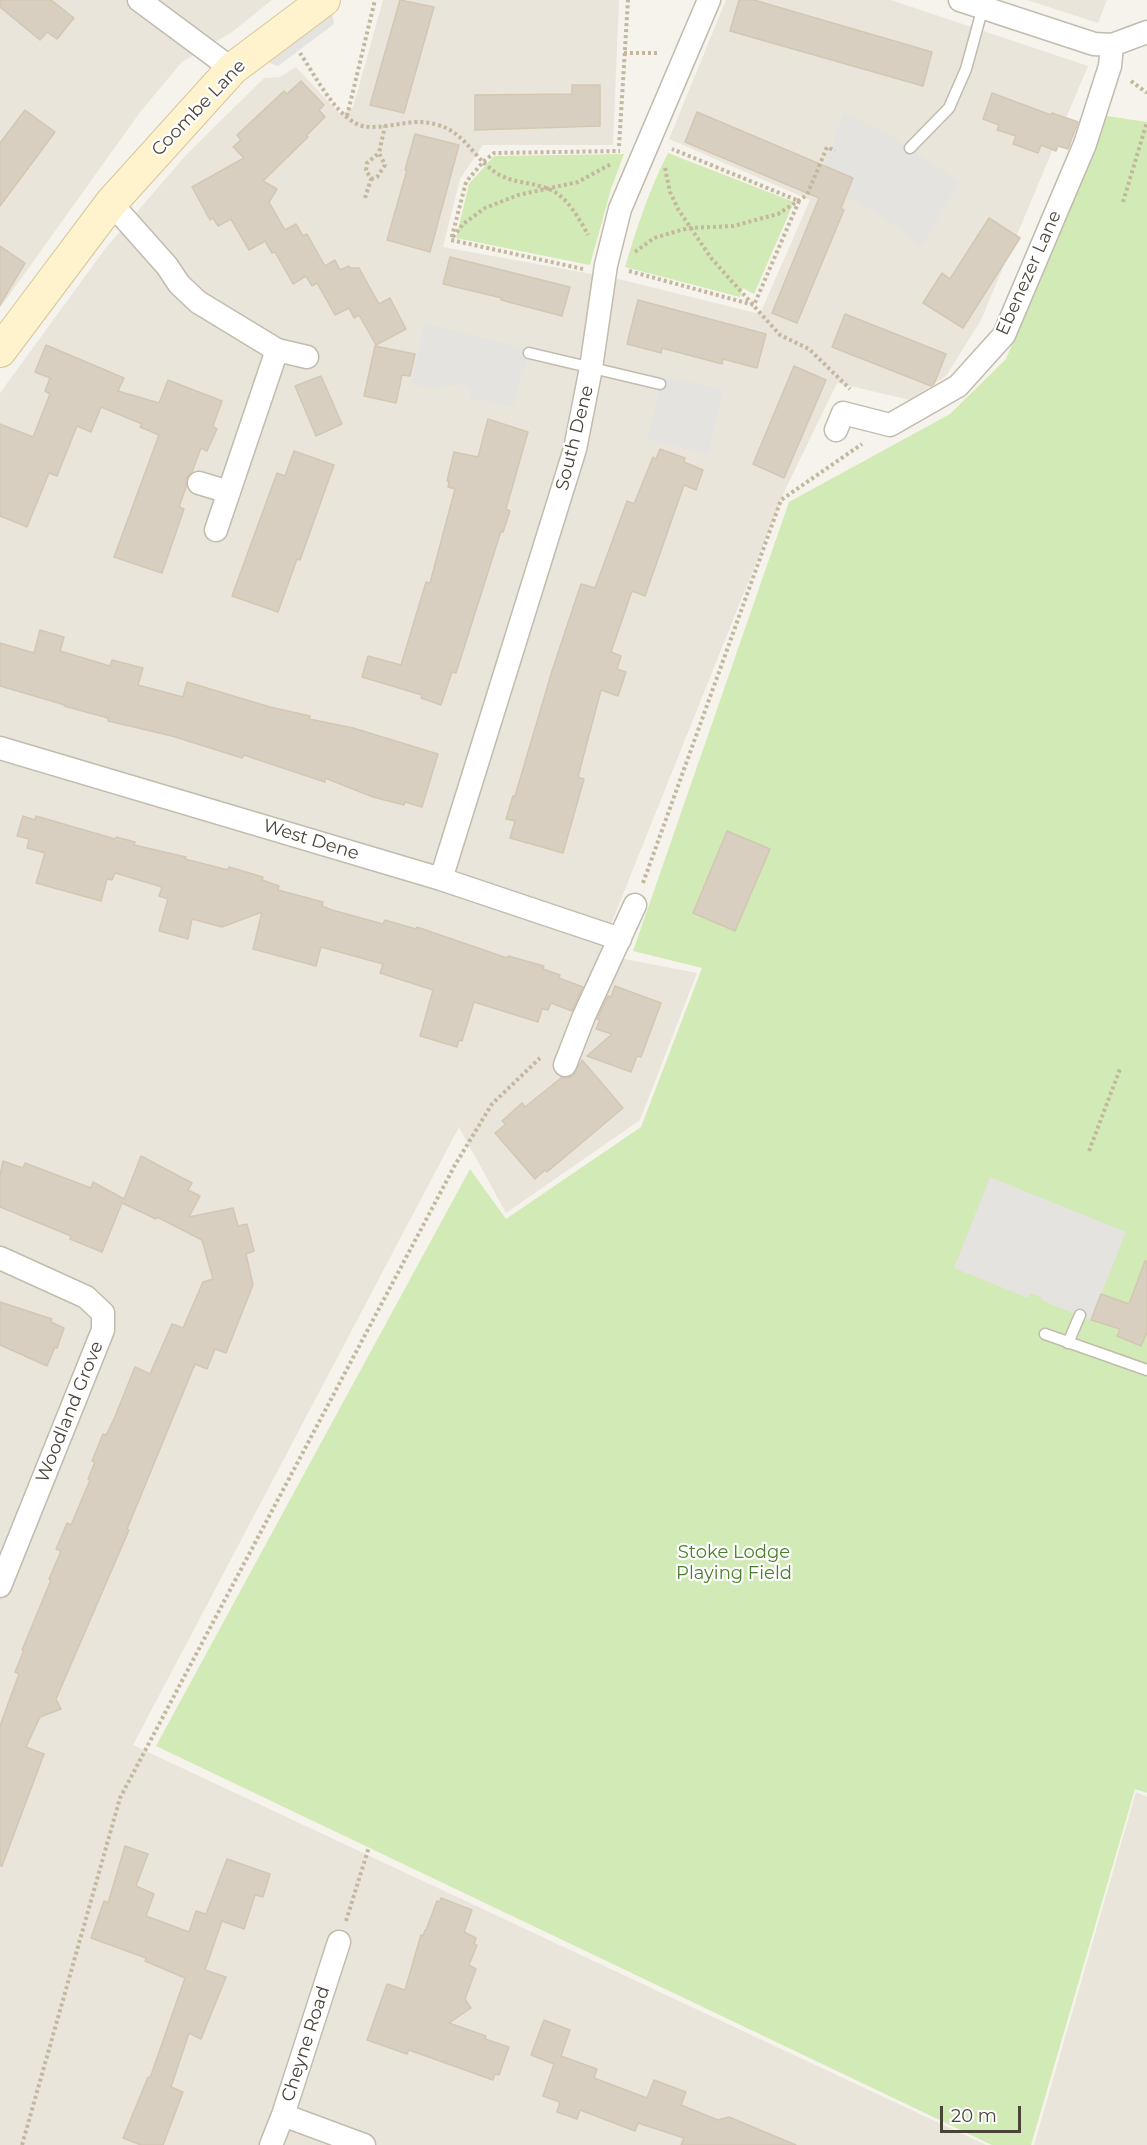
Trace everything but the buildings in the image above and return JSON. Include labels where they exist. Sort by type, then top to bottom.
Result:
[{"type":"street","points":[[139,0],[232,69]]},
{"type":"street","name":"Coombe Lane","points":[[0,351],[111,203],[232,69],[324,0]]},
{"type":"street","name":"South Dene","points":[[441,879],[575,449],[620,209],[649,146],[709,0]]},
{"type":"street","points":[[960,0],[1094,44],[1112,45],[1147,32]]},
{"type":"street","name":"Ebenezer Lane","points":[[890,425],[958,386],[1004,335],[1085,144],[1110,66],[1112,45]]},
{"type":"street","points":[[111,203],[167,266],[179,284],[198,302],[277,350],[307,357]]},
{"type":"street","points":[[216,530],[277,350]]},
{"type":"street","points":[[836,430],[843,413],[890,425]]},
{"type":"street","points":[[199,483],[229,492]]},
{"type":"street","name":"West Dene","points":[[0,748],[441,879],[620,939]]},
{"type":"street","points":[[565,1065],[584,1016],[635,905]]},
{"type":"street","name":"Woodland Grove","points":[[0,1258],[86,1297],[104,1313],[103,1330],[0,1586]]},
{"type":"street","name":"Cheyne Road","points":[[271,2145],[283,2115],[339,1942]]},
{"type":"street","points":[[283,2115],[364,2145]]},
{"type":"lane","points":[[910,148],[949,108],[966,69],[983,7]]},
{"type":"lane","points":[[529,352],[660,384]]},
{"type":"lane","points":[[1068,1343],[1080,1315]]},
{"type":"lane","points":[[1045,1334],[1147,1370]]},
{"type":"path","points":[[347,117],[375,0]]},
{"type":"path","points":[[619,151],[628,0]]},
{"type":"path","points":[[283,31],[330,98],[347,117],[358,125],[385,126],[420,122],[444,127],[461,136],[483,162],[499,174],[521,183],[548,188],[573,207],[610,269]]},
{"type":"path","points":[[624,53],[686,54]]},
{"type":"path","points":[[1123,202],[1147,122]]},
{"type":"path","points":[[365,198],[371,179],[366,170],[367,164],[379,153],[385,126]]},
{"type":"path","points":[[451,240],[463,224],[485,208],[518,195],[578,182],[649,146]]},
{"type":"path","points":[[649,146],[666,175],[670,192],[690,228],[711,258],[780,335],[809,348],[851,390]]},
{"type":"path","points":[[451,240],[466,182],[494,153],[619,151],[649,146],[799,201]]},
{"type":"path","points":[[610,269],[654,238],[690,228],[733,226],[756,222],[778,214],[807,195],[827,147],[835,151]]},
{"type":"path","points":[[371,179],[377,177],[385,165],[379,153]]},
{"type":"path","points":[[754,304],[799,201]]},
{"type":"path","points":[[451,240],[610,269],[754,304]]},
{"type":"path","points":[[635,905],[781,500],[890,425]]},
{"type":"path","points":[[22,2145],[120,1798],[455,1165],[492,1104],[542,1056]]},
{"type":"path","points":[[1089,1151],[1120,1069]]},
{"type":"path","points":[[339,1942],[369,1847]]},
{"type":"shaded area","points":[[0,0],[272,0],[232,32],[182,62],[141,111],[0,308]]},
{"type":"shaded area","points":[[330,0],[334,24],[278,66],[250,56]]},
{"type":"shaded area","points":[[383,0],[619,0],[613,145],[483,145],[460,179],[443,247],[614,278],[760,314],[810,200],[669,139],[726,0],[891,0],[1088,66],[981,320],[946,376],[910,400],[837,383],[786,488],[599,954],[697,973],[640,1120],[506,1213],[459,1127],[133,1745],[986,2145],[0,2145],[0,393],[105,249],[186,155],[264,78],[280,77],[296,67],[341,115],[353,107]]},
{"type":"shaded area","points":[[1027,0],[1107,0],[1098,23]]},
{"type":"shaded area","points":[[844,113],[896,139],[959,182],[921,247],[880,215],[846,196],[853,178],[824,165]]},
{"type":"shaded area","points":[[425,323],[530,349],[512,407],[470,398],[470,392],[466,386],[460,384],[434,389],[411,383]]},
{"type":"shaded area","points":[[662,377],[724,390],[708,455],[647,439]]},
{"type":"shaded area","points":[[990,1177],[1126,1232],[1091,1320],[1041,1300],[1041,1297],[1030,1293],[1028,1298],[954,1268]]},
{"type":"shaded area","points":[[1136,1792],[1147,1797],[1147,2145],[1034,2145]]},
{"type":"green space","name":"Stoke Lodge Playing Field","points":[[1107,116],[1147,122],[1147,1793],[1135,1789],[1031,2145],[992,2145],[156,1746],[470,1169],[506,1219],[641,1127],[702,968],[633,951],[789,502],[950,414],[1006,359]]},
{"type":"green space","points":[[668,153],[794,202],[754,294],[743,288],[740,297],[625,267],[644,209]]},
{"type":"green space","points":[[624,154],[611,189],[590,265],[456,238],[469,184],[494,156]]}]
